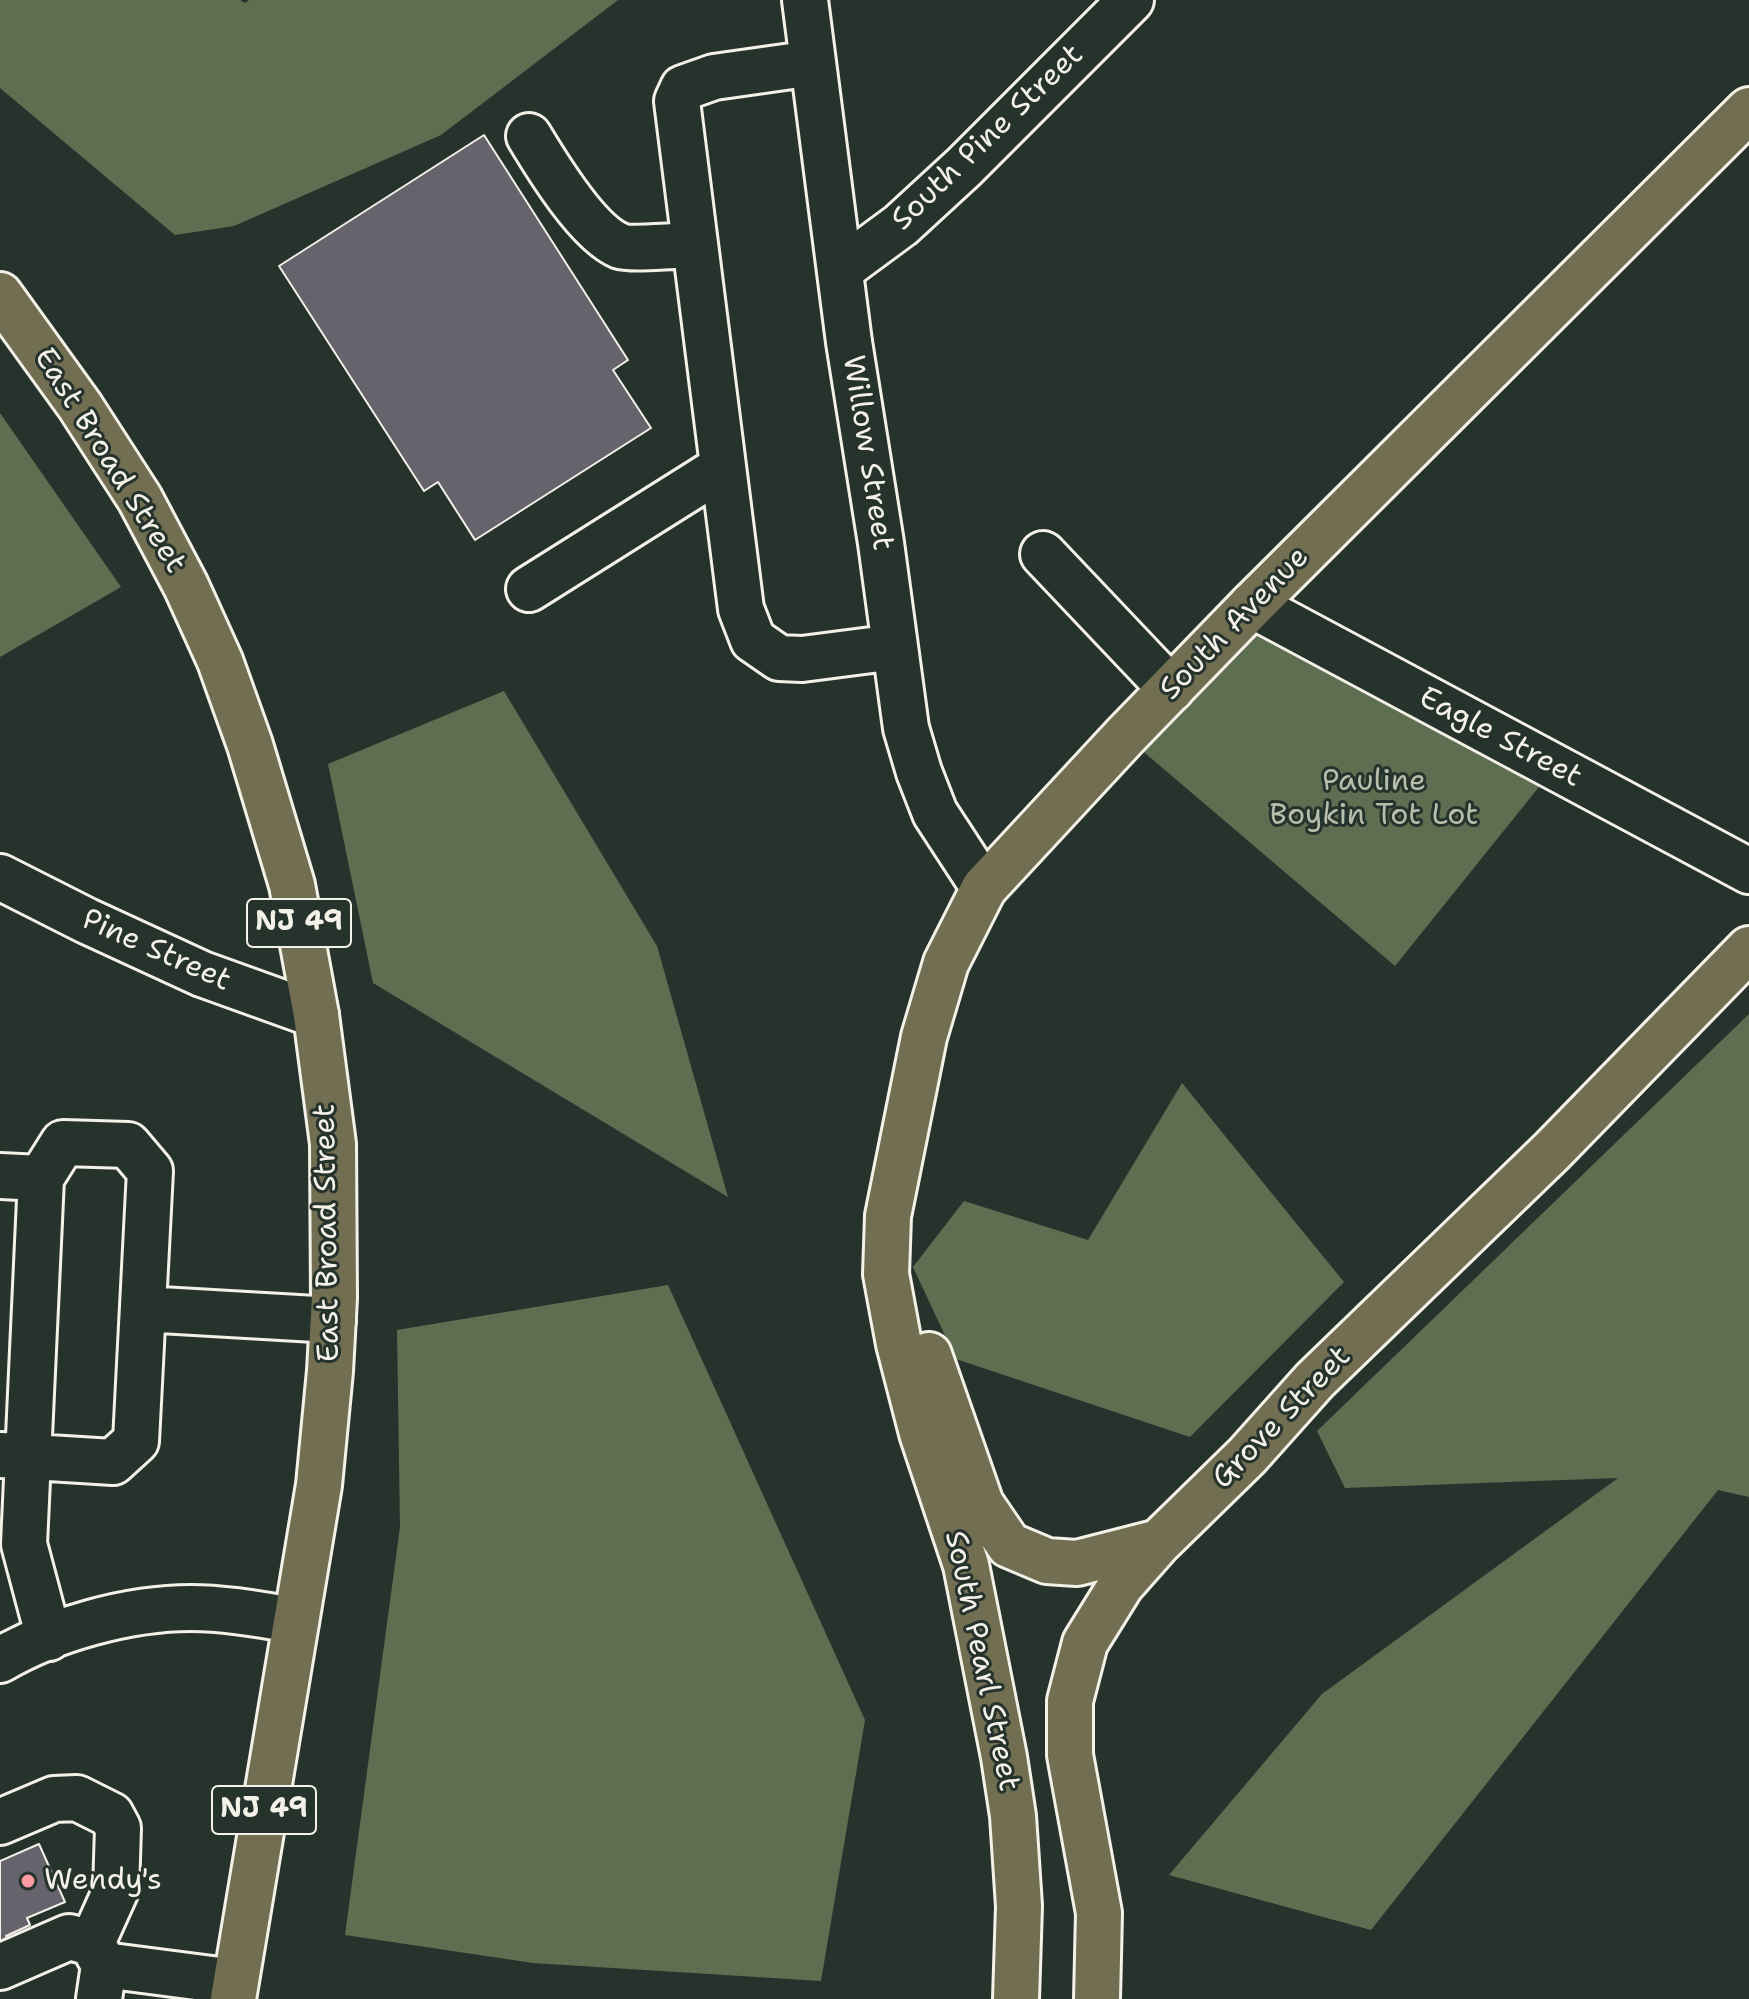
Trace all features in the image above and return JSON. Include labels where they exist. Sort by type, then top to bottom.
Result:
[{"type":"main road","name":"South Avenue","points":[[887,1235],[888,1216],[924,1037],[946,963],[984,888],[1252,605],[1749,110]]},
{"type":"main road","name":"East Broad Street","points":[[0,295],[80,406],[140,499],[186,586],[220,661],[250,745],[292,885],[316,1015],[333,1144],[333,1320],[319,1485],[234,1990]]},
{"type":"main road","name":"Grove Street","points":[[1097,1999],[1099,1913],[1070,1755],[1070,1701],[1085,1643],[1121,1585],[1159,1542],[1247,1456],[1315,1380],[1552,1151],[1749,949]]},
{"type":"main road","points":[[887,1235],[981,1504],[1009,1545],[1047,1561],[1077,1563],[1159,1542]]},
{"type":"main road","name":"South Pearl Street","points":[[887,1235],[886,1274],[899,1344],[922,1433],[966,1565],[1004,1757],[1013,1816],[1019,1906],[1017,1994]]},
{"type":"street","name":"Willow Street","points":[[805,0],[840,270],[906,728],[935,813],[984,888]]},
{"type":"street","name":"South Pine Street","points":[[840,270],[901,225],[954,176],[1131,0]]},
{"type":"street","points":[[813,63],[714,77],[683,88],[677,101],[741,609],[753,640],[779,658],[802,659],[895,647]]},
{"type":"street","points":[[529,136],[553,176],[597,229],[622,246],[695,245]]},
{"type":"street","points":[[529,589],[723,467]]},
{"type":"street","points":[[1043,554],[1171,689]]},
{"type":"street","name":"Eagle Street","points":[[1252,605],[1749,871]]},
{"type":"street","name":"Pine Street","points":[[0,877],[202,974],[316,1015]]},
{"type":"street","points":[[14,1456],[113,1462],[136,1441],[150,1171],[128,1145],[63,1143],[20,1177],[14,1456],[24,1544],[49,1638]]},
{"type":"street","points":[[143,1309],[333,1320]]},
{"type":"street","points":[[0,1660],[49,1638],[117,1616],[188,1608],[247,1611],[296,1621]]},
{"type":"street","points":[[0,1822],[54,1799],[77,1798],[111,1815],[118,1828],[116,1890],[98,1969]]},
{"type":"street","points":[[0,1967],[69,1937],[98,1969],[234,1990]]},
{"type":"green space","points":[[0,0],[240,0],[245,3],[249,0],[618,0],[441,135],[234,226],[175,235],[0,88]]},
{"type":"green space","points":[[0,413],[121,587],[0,657]]},
{"type":"green space","name":"Pauline Boykin Tot Lot","points":[[1252,605],[1555,767],[1395,966],[1125,736]]},
{"type":"green space","points":[[504,691],[657,946],[728,1197],[373,983],[328,764]]},
{"type":"green space","points":[[1749,1014],[1749,1497],[1718,1490],[1371,1930],[1169,1875],[1322,1694],[1618,1478],[1345,1488],[1317,1431]]},
{"type":"green space","points":[[1182,1083],[1344,1282],[1190,1437],[956,1359],[913,1267],[964,1201],[1088,1240]]},
{"type":"green space","points":[[668,1285],[865,1720],[821,1981],[533,1963],[345,1935],[400,1527],[397,1330]]},
{"type":"building","points":[[484,135],[628,360],[613,370],[651,428],[475,540],[438,482],[424,491],[279,266]]},
{"type":"building","name":"Wendy's","points":[[39,1844],[65,1902],[27,1918],[30,1925],[6,1936],[8,1941],[0,1944],[0,1861]]},
{"type":"place","name":"Wendy's","points":[[28,1881]]}]
